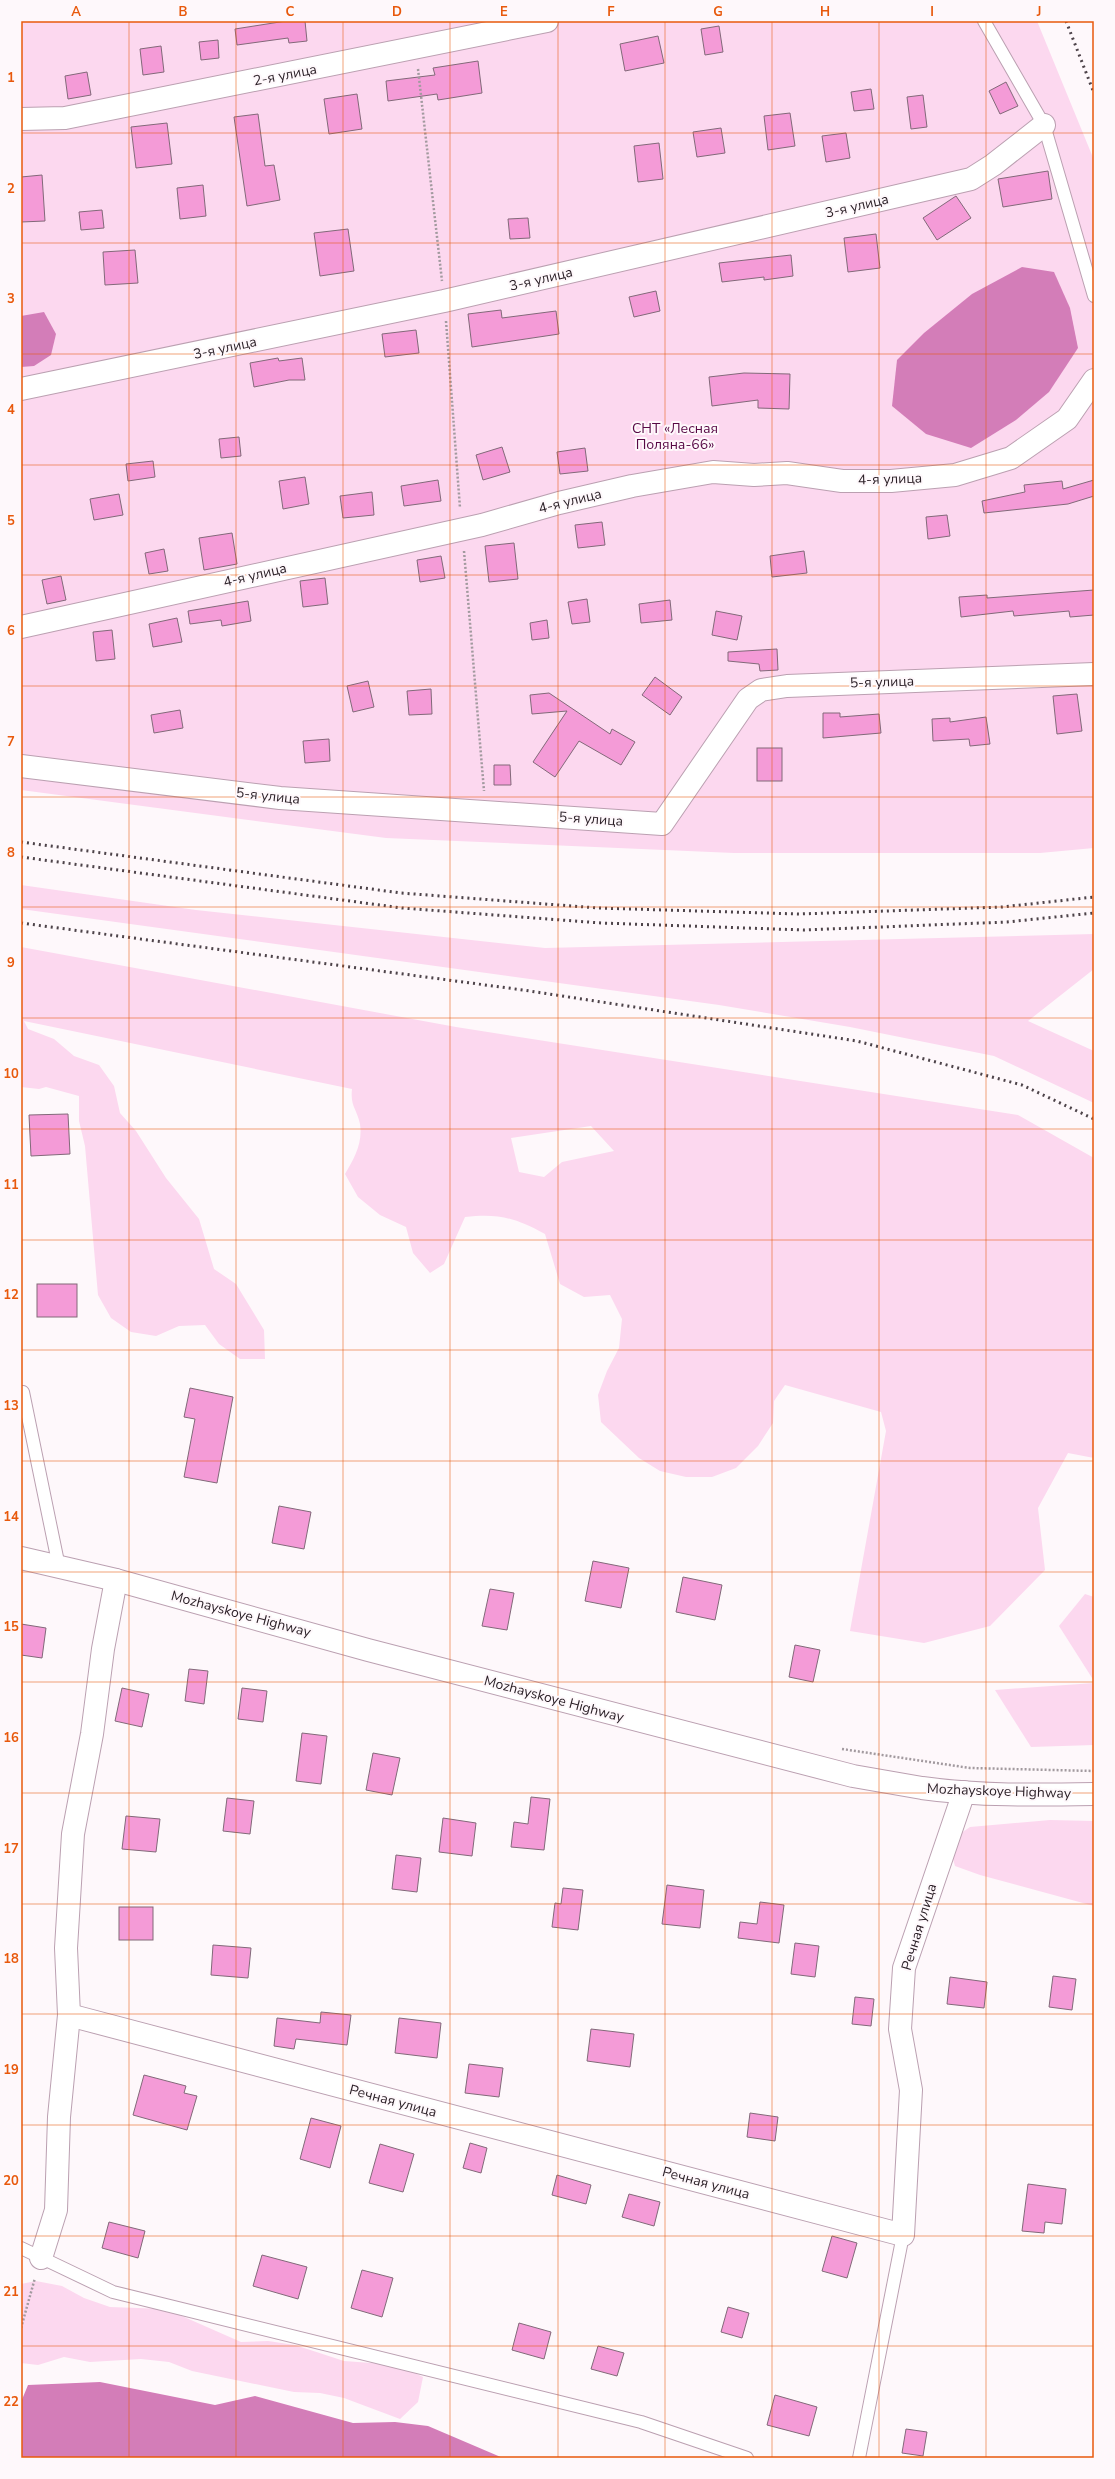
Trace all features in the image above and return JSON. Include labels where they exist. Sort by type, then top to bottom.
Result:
[{"type":"street","name":"2-я улица","points":[[21,119],[65,118],[416,49],[547,21]]},
{"type":"street","name":"3-я улица","points":[[21,389],[444,301],[971,179],[994,165],[1044,125]]},
{"type":"street","name":"4-я улица","points":[[21,627],[462,529],[632,486],[713,472],[754,475],[786,473],[842,481],[891,481],[955,475],[1011,458],[1067,419],[1094,380]]},
{"type":"street","name":"5-я улица","points":[[21,766],[280,798],[662,824],[748,699],[761,690],[787,686],[1094,674]]},
{"type":"street","name":"Mozhayskoye Highway","points":[[21,1558],[116,1580],[368,1650],[853,1776],[923,1788],[964,1792],[1037,1795],[1094,1794]]},
{"type":"street","points":[[41,2258],[56,2210],[59,2117],[69,2015],[66,1948],[73,1834],[92,1734],[103,1649],[116,1580]]},
{"type":"street","name":"Речная улица","points":[[69,2015],[903,2235],[911,2090],[900,2029],[904,1968],[964,1792]]},
{"type":"lane","points":[[984,21],[1044,125],[1094,296]]},
{"type":"lane","points":[[23,1392],[59,1567]]},
{"type":"lane","points":[[859,2458],[903,2235]]},
{"type":"lane","points":[[21,2248],[113,2292],[641,2422],[747,2458]]},
{"type":"path","points":[[416,49],[444,301],[486,812]]},
{"type":"path","points":[[834,1748],[970,1768],[1094,1771]]},
{"type":"path","points":[[21,2328],[41,2258]]},
{"type":"green space","name":"СНТ «Лесная Поляна-66»","points":[[21,21],[1037,21],[1094,160],[1094,848],[1040,853],[734,853],[386,838],[21,790]]},
{"type":"green space","points":[[21,885],[196,910],[545,948],[1094,934],[1094,969],[1028,1021],[1094,1051],[1094,1103],[994,1056],[850,1027],[719,1005],[21,909]]},
{"type":"green space","points":[[21,947],[456,1027],[1018,1115],[1094,1158],[1094,1458],[1068,1453],[1038,1508],[1045,1570],[990,1626],[924,1643],[850,1631],[886,1431],[881,1412],[785,1385],[774,1401],[773,1423],[758,1446],[736,1468],[712,1477],[686,1477],[660,1471],[639,1458],[601,1422],[598,1395],[607,1371],[619,1348],[622,1319],[610,1295],[584,1297],[560,1284],[545,1234],[525,1224],[497,1216],[465,1217],[444,1264],[430,1273],[413,1253],[406,1227],[380,1215],[358,1197],[345,1174],[359,1144],[361,1131],[359,1119],[352,1100],[352,1089],[24,1021],[28,1029],[54,1039],[74,1056],[99,1065],[114,1086],[120,1113],[136,1131],[166,1178],[199,1219],[214,1269],[236,1284],[264,1330],[265,1359],[240,1359],[219,1344],[205,1325],[179,1326],[156,1336],[131,1332],[111,1318],[98,1295],[85,1146],[79,1121],[79,1096],[46,1087],[39,1089],[21,1087]],"holes":[[[591,1126],[614,1151],[562,1162],[544,1177],[519,1172],[511,1138]]]},
{"type":"green space","points":[[1085,1594],[1094,1597],[1094,1681],[1059,1626]]},
{"type":"green space","points":[[1094,1683],[1094,1745],[1031,1747],[995,1690]]},
{"type":"green space","points":[[1050,1820],[1094,1821],[1094,1906],[980,1875],[955,1866],[948,1842],[970,1827]]},
{"type":"green space","points":[[36,2281],[62,2286],[84,2298],[110,2307],[166,2309],[241,2342],[268,2341],[295,2345],[344,2361],[399,2365],[423,2377],[418,2402],[400,2419],[344,2398],[320,2393],[294,2392],[192,2371],[169,2362],[141,2359],[90,2362],[64,2357],[38,2365],[21,2363],[21,2284]]},
{"type":"shaded area","points":[[1022,267],[1054,272],[1070,308],[1078,348],[1049,392],[1016,420],[971,448],[926,434],[892,406],[897,360],[924,333],[972,294]]},
{"type":"shaded area","points":[[44,312],[56,334],[51,355],[34,366],[21,367],[21,316]]},
{"type":"shaded area","points":[[100,2382],[215,2405],[255,2396],[353,2423],[395,2422],[428,2426],[503,2458],[21,2458],[21,2402],[28,2385]]},
{"type":"building","points":[[286,21],[305,21],[307,41],[289,43],[288,38],[237,45],[235,29]]},
{"type":"building","points":[[719,26],[723,52],[705,55],[701,29]]},
{"type":"building","points":[[658,36],[664,63],[625,71],[620,44]]},
{"type":"building","points":[[218,40],[219,58],[201,60],[199,42]]},
{"type":"building","points":[[161,46],[164,72],[143,75],[140,49]]},
{"type":"building","points":[[478,61],[482,93],[438,100],[437,94],[388,101],[386,81],[435,75],[433,68]]},
{"type":"building","points":[[87,72],[91,95],[68,99],[65,76]]},
{"type":"building","points":[[1006,82],[1018,106],[1000,114],[989,91]]},
{"type":"building","points":[[871,89],[874,109],[854,111],[851,92]]},
{"type":"building","points":[[357,94],[362,129],[329,134],[324,99]]},
{"type":"building","points":[[923,95],[927,127],[911,129],[907,97]]},
{"type":"building","points":[[790,113],[795,146],[768,150],[764,116]]},
{"type":"building","points":[[258,114],[265,166],[274,165],[280,200],[247,206],[234,117]]},
{"type":"building","points":[[167,123],[172,164],[136,168],[131,127]]},
{"type":"building","points":[[721,128],[725,153],[697,157],[693,132]]},
{"type":"building","points":[[846,133],[850,158],[826,162],[822,136]]},
{"type":"building","points":[[659,143],[663,179],[638,182],[634,146]]},
{"type":"building","points":[[1048,171],[1052,199],[1003,207],[998,179]]},
{"type":"building","points":[[42,175],[45,221],[21,222],[21,177]]},
{"type":"building","points":[[203,185],[206,216],[180,219],[177,188]]},
{"type":"building","points":[[956,196],[971,218],[937,240],[923,218]]},
{"type":"building","points":[[102,210],[104,228],[81,230],[79,212]]},
{"type":"building","points":[[528,218],[530,238],[510,239],[508,219]]},
{"type":"building","points":[[348,229],[354,271],[320,276],[314,233]]},
{"type":"building","points":[[876,234],[880,268],[848,272],[844,238]]},
{"type":"building","points":[[135,250],[138,283],[105,285],[103,252]]},
{"type":"building","points":[[791,255],[793,276],[764,280],[764,277],[722,282],[719,263]]},
{"type":"building","points":[[656,291],[660,311],[634,317],[629,297]]},
{"type":"building","points":[[501,310],[502,318],[556,311],[559,334],[472,347],[468,314]]},
{"type":"building","points":[[416,330],[419,353],[385,357],[382,334]]},
{"type":"building","points":[[278,358],[279,361],[302,358],[305,380],[289,380],[254,387],[250,363]]},
{"type":"building","points":[[744,373],[790,374],[789,409],[758,408],[758,400],[712,406],[709,377]]},
{"type":"building","points":[[239,437],[241,456],[221,458],[219,439]]},
{"type":"building","points":[[502,447],[510,472],[483,480],[476,455]]},
{"type":"building","points":[[585,448],[588,471],[560,474],[557,452]]},
{"type":"building","points":[[153,461],[155,477],[128,481],[126,464]]},
{"type":"building","points":[[305,477],[309,504],[283,509],[279,481]]},
{"type":"building","points":[[438,480],[441,501],[404,506],[401,486]]},
{"type":"building","points":[[1094,480],[1094,496],[1068,504],[984,513],[982,501],[1025,492],[1024,485],[1062,481],[1063,489]]},
{"type":"building","points":[[372,492],[374,515],[343,518],[340,496]]},
{"type":"building","points":[[119,494],[123,515],[94,520],[90,499]]},
{"type":"building","points":[[947,515],[950,536],[928,539],[926,517]]},
{"type":"building","points":[[602,522],[605,545],[578,548],[575,525]]},
{"type":"building","points":[[232,533],[237,564],[204,570],[199,538]]},
{"type":"building","points":[[514,543],[518,579],[489,582],[485,546]]},
{"type":"building","points":[[164,549],[168,571],[149,574],[145,553]]},
{"type":"building","points":[[804,551],[807,573],[772,577],[770,556]]},
{"type":"building","points":[[441,556],[445,578],[420,582],[417,560]]},
{"type":"building","points":[[61,576],[66,600],[47,604],[42,580]]},
{"type":"building","points":[[325,578],[328,604],[303,607],[300,581]]},
{"type":"building","points":[[1094,590],[1094,615],[1070,617],[1069,611],[1014,616],[1013,611],[961,617],[959,597],[987,595],[987,598]]},
{"type":"building","points":[[587,599],[590,622],[572,624],[568,602]]},
{"type":"building","points":[[670,600],[672,620],[641,623],[639,604]]},
{"type":"building","points":[[248,601],[251,621],[222,626],[221,620],[190,624],[188,611]]},
{"type":"building","points":[[716,611],[742,616],[737,640],[712,635]]},
{"type":"building","points":[[177,618],[182,642],[153,647],[149,624]]},
{"type":"building","points":[[547,620],[549,638],[532,640],[530,623]]},
{"type":"building","points":[[112,630],[115,659],[96,661],[93,632]]},
{"type":"building","points":[[777,649],[778,670],[760,671],[759,664],[728,661],[728,652]]},
{"type":"building","points":[[655,677],[682,697],[670,715],[642,695]]},
{"type":"building","points":[[368,681],[374,707],[353,712],[347,686]]},
{"type":"building","points":[[431,689],[432,714],[409,715],[407,691]]},
{"type":"building","points":[[549,693],[610,734],[612,729],[635,742],[621,765],[579,741],[555,777],[533,762],[567,711],[532,714],[530,695]]},
{"type":"building","points":[[1077,694],[1082,731],[1057,734],[1053,696]]},
{"type":"building","points":[[180,710],[183,728],[154,733],[151,715]]},
{"type":"building","points":[[823,713],[840,713],[840,717],[879,714],[881,733],[823,738]]},
{"type":"building","points":[[986,717],[990,744],[970,746],[969,739],[933,741],[932,719],[950,718],[950,722]]},
{"type":"building","points":[[329,739],[330,761],[305,763],[303,741]]},
{"type":"building","points":[[757,748],[782,748],[782,781],[757,781]]},
{"type":"building","points":[[494,765],[510,765],[511,785],[494,785]]},
{"type":"building","points":[[68,1114],[70,1154],[31,1156],[29,1115]]},
{"type":"building","points":[[37,1284],[77,1284],[77,1317],[37,1317]]},
{"type":"building","points":[[190,1388],[233,1397],[217,1483],[184,1477],[195,1419],[184,1417]]},
{"type":"building","points":[[279,1506],[311,1512],[304,1549],[272,1543]]},
{"type":"building","points":[[593,1561],[629,1568],[621,1608],[585,1601]]},
{"type":"building","points":[[683,1577],[722,1585],[715,1620],[676,1612]]},
{"type":"building","points":[[490,1589],[514,1593],[507,1630],[482,1626]]},
{"type":"building","points":[[21,1624],[46,1628],[42,1658],[21,1655]]},
{"type":"building","points":[[795,1645],[820,1650],[813,1682],[789,1677]]},
{"type":"building","points":[[189,1669],[208,1671],[204,1704],[185,1701]]},
{"type":"building","points":[[122,1688],[149,1694],[142,1727],[115,1721]]},
{"type":"building","points":[[242,1688],[267,1691],[263,1722],[238,1719]]},
{"type":"building","points":[[302,1733],[327,1736],[321,1784],[296,1781]]},
{"type":"building","points":[[373,1753],[400,1758],[392,1795],[366,1790]]},
{"type":"building","points":[[531,1797],[550,1799],[544,1850],[511,1847],[514,1822],[528,1824]]},
{"type":"building","points":[[227,1798],[254,1801],[250,1834],[223,1831]]},
{"type":"building","points":[[126,1816],[160,1819],[156,1852],[122,1849]]},
{"type":"building","points":[[443,1818],[476,1823],[472,1856],[439,1852]]},
{"type":"building","points":[[396,1855],[421,1858],[417,1892],[392,1889]]},
{"type":"building","points":[[667,1885],[704,1890],[700,1928],[662,1924]]},
{"type":"building","points":[[563,1888],[583,1890],[578,1930],[552,1927],[555,1903],[561,1904]]},
{"type":"building","points":[[760,1902],[784,1905],[779,1943],[738,1938],[740,1922],[757,1924]]},
{"type":"building","points":[[119,1907],[153,1907],[153,1940],[119,1940]]},
{"type":"building","points":[[795,1943],[819,1946],[815,1977],[791,1974]]},
{"type":"building","points":[[213,1945],[251,1948],[248,1978],[211,1975]]},
{"type":"building","points":[[1053,1976],[1076,1979],[1072,2010],[1049,2007]]},
{"type":"building","points":[[950,1977],[987,1982],[984,2008],[947,2004]]},
{"type":"building","points":[[855,1997],[874,1999],[871,2026],[852,2024]]},
{"type":"building","points":[[321,2012],[351,2015],[347,2045],[296,2039],[294,2049],[274,2046],[277,2018],[320,2023]]},
{"type":"building","points":[[399,2018],[441,2023],[437,2058],[395,2053]]},
{"type":"building","points":[[591,2029],[634,2034],[630,2067],[587,2061]]},
{"type":"building","points":[[469,2064],[503,2068],[499,2097],[465,2093]]},
{"type":"building","points":[[144,2075],[186,2086],[184,2093],[197,2096],[187,2130],[133,2115]]},
{"type":"building","points":[[750,2113],[778,2117],[775,2141],[747,2137]]},
{"type":"building","points":[[311,2118],[341,2126],[330,2168],[300,2159]]},
{"type":"building","points":[[470,2143],[487,2148],[481,2173],[463,2168]]},
{"type":"building","points":[[380,2144],[414,2154],[403,2192],[369,2183]]},
{"type":"building","points":[[557,2175],[591,2185],[586,2204],[552,2195]]},
{"type":"building","points":[[1028,2184],[1066,2189],[1062,2224],[1045,2222],[1044,2233],[1022,2231]]},
{"type":"building","points":[[629,2194],[660,2202],[654,2226],[622,2217]]},
{"type":"building","points":[[109,2222],[145,2231],[138,2258],[102,2248]]},
{"type":"building","points":[[832,2236],[857,2243],[847,2278],[822,2271]]},
{"type":"building","points":[[262,2255],[307,2267],[298,2299],[253,2286]]},
{"type":"building","points":[[362,2270],[393,2278],[382,2317],[351,2308]]},
{"type":"building","points":[[728,2307],[749,2313],[742,2338],[721,2332]]},
{"type":"building","points":[[519,2323],[551,2332],[544,2359],[512,2350]]},
{"type":"building","points":[[598,2346],[624,2353],[617,2376],[591,2369]]},
{"type":"building","points":[[775,2395],[817,2407],[809,2436],[767,2425]]},
{"type":"building","points":[[906,2429],[927,2432],[923,2456],[902,2453]]},
{"type":"railway","points":[[1066,21],[1094,93]]},
{"type":"railway","points":[[21,842],[401,893],[598,908],[799,914],[1002,907],[1094,897]]},
{"type":"railway","points":[[21,857],[402,908],[601,923],[804,930],[1007,922],[1094,913]]},
{"type":"railway","points":[[21,923],[523,990],[857,1041],[1022,1085],[1094,1119]]}]
